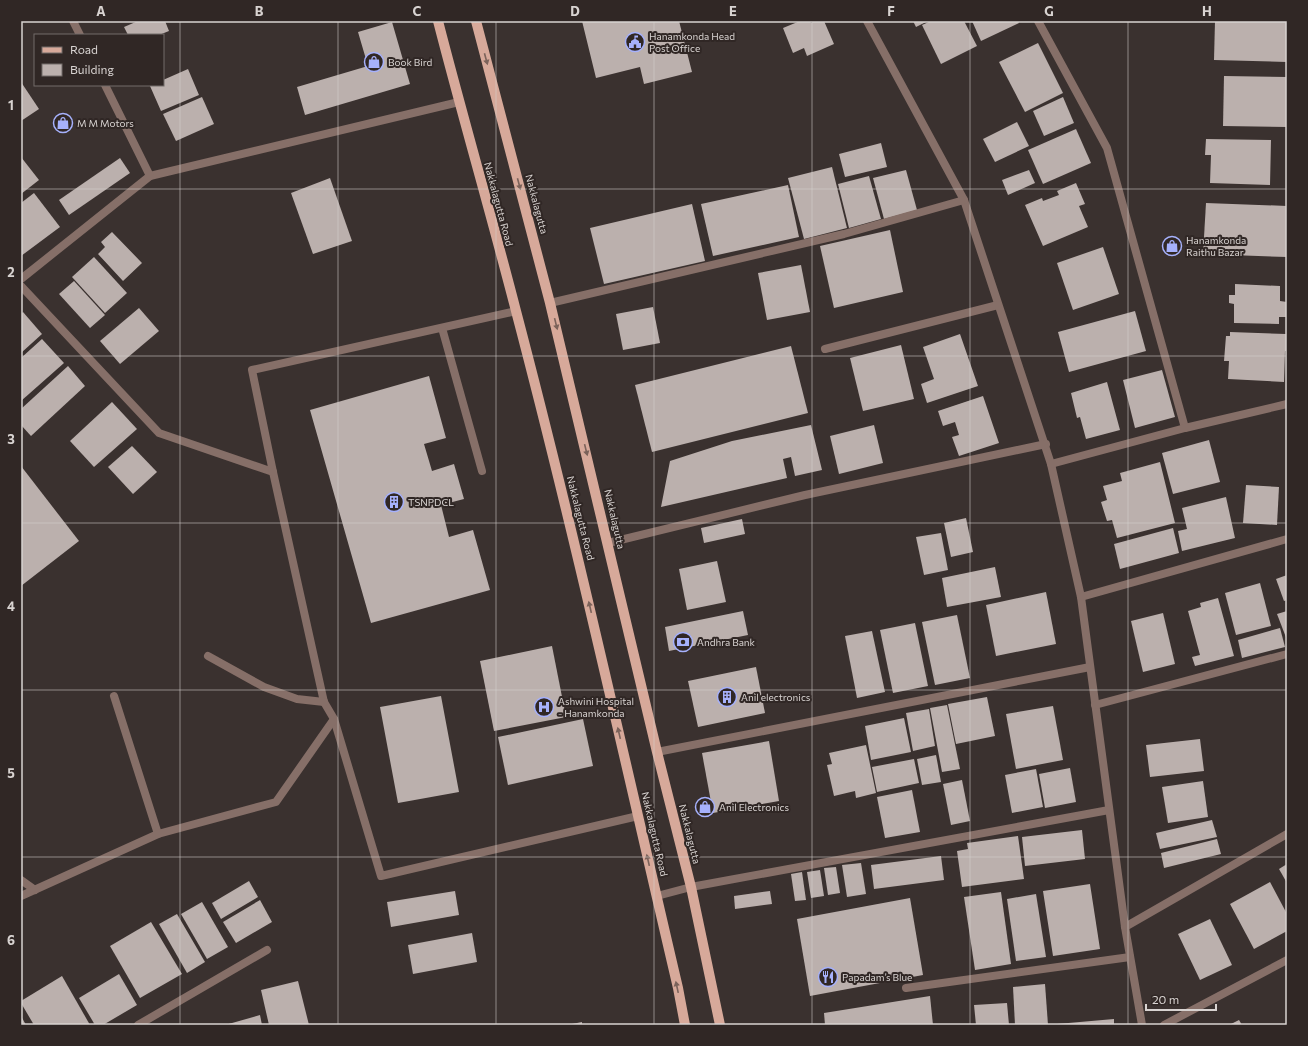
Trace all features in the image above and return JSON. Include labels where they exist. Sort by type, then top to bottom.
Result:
[{"type":"main road","name":"Nakkalagutta Road","points":[[438,21],[516,311],[578,556],[678,988],[685,1025]]},
{"type":"main road","name":"Nakkalagutta","points":[[476,21],[550,303],[657,752],[691,887],[720,1025]]},
{"type":"street","points":[[72,21],[79,34]]},
{"type":"street","points":[[866,21],[964,200],[998,305],[1046,444],[1081,597],[1125,928],[1142,1025]]},
{"type":"street","points":[[1038,21],[1107,148],[1185,428]]},
{"type":"street","points":[[105,86],[150,176]]},
{"type":"street","points":[[21,279],[150,176],[459,102]]},
{"type":"street","points":[[550,303],[844,234],[964,200]]},
{"type":"street","points":[[21,286],[159,433],[273,472]]},
{"type":"street","points":[[825,349],[998,305]]},
{"type":"street","points":[[516,311],[252,370],[324,702],[334,719],[381,876],[638,816]]},
{"type":"street","points":[[442,328],[482,471]]},
{"type":"street","points":[[1051,464],[1185,428],[1287,404]]},
{"type":"street","points":[[608,542],[805,495],[1046,444]]},
{"type":"street","points":[[1081,597],[1287,539]]},
{"type":"street","points":[[1096,705],[1287,654]]},
{"type":"street","points":[[208,656],[264,687],[297,699],[324,702]]},
{"type":"street","points":[[657,752],[1090,667]]},
{"type":"street","points":[[114,696],[158,834]]},
{"type":"street","points":[[21,896],[158,834],[276,802],[334,719]]},
{"type":"street","points":[[656,896],[691,887],[1110,810]]},
{"type":"street","points":[[1125,928],[1287,834]]},
{"type":"street","points":[[21,880],[35,890]]},
{"type":"street","points":[[138,1025],[267,950]]},
{"type":"street","points":[[906,988],[1130,957]]},
{"type":"street","points":[[1164,1025],[1287,960]]},
{"type":"building","points":[[138,21],[165,21],[169,31],[162,34],[128,34],[124,27]]},
{"type":"building","points":[[582,21],[679,21],[692,72],[644,84],[640,67],[596,78]]},
{"type":"building","points":[[800,21],[810,21],[811,23],[814,21],[824,21],[834,44],[807,56],[804,48],[793,53],[783,28]]},
{"type":"building","points":[[913,21],[928,21],[916,27]]},
{"type":"building","points":[[931,21],[964,21],[977,46],[941,64],[922,25]]},
{"type":"building","points":[[972,21],[1018,21],[1019,23],[981,41]]},
{"type":"building","points":[[1215,21],[1287,21],[1287,62],[1214,60]]},
{"type":"building","points":[[392,22],[410,84],[305,115],[297,87],[368,66],[358,32]]},
{"type":"building","points":[[1038,43],[1063,93],[1025,112],[999,62]]},
{"type":"building","points":[[188,69],[199,95],[161,111],[150,86],[164,86],[164,80]]},
{"type":"building","points":[[1224,76],[1287,77],[1287,127],[1223,126]]},
{"type":"building","points":[[21,82],[39,109],[21,121]]},
{"type":"building","points":[[202,97],[214,124],[176,141],[163,114]]},
{"type":"building","points":[[1063,97],[1074,123],[1044,136],[1033,111]]},
{"type":"building","points":[[1017,122],[1029,146],[995,162],[983,139]]},
{"type":"building","points":[[1076,129],[1091,163],[1043,184],[1028,150]]},
{"type":"building","points":[[1206,139],[1271,140],[1270,185],[1210,183],[1211,155],[1205,155]]},
{"type":"building","points":[[881,143],[887,167],[845,177],[839,154]]},
{"type":"building","points":[[21,157],[39,180],[21,194]]},
{"type":"building","points":[[120,158],[130,173],[69,215],[59,200]]},
{"type":"building","points":[[832,167],[847,228],[804,239],[788,178]]},
{"type":"building","points":[[906,170],[917,210],[884,219],[873,178]]},
{"type":"building","points":[[1029,170],[1035,183],[1008,195],[1002,180]]},
{"type":"building","points":[[869,176],[881,219],[849,228],[838,184]]},
{"type":"building","points":[[330,178],[352,241],[313,254],[291,193]]},
{"type":"building","points":[[1076,183],[1085,204],[1079,206],[1088,227],[1043,246],[1025,205],[1042,198],[1043,201],[1059,195],[1057,191]]},
{"type":"building","points":[[788,185],[799,237],[713,256],[701,204]]},
{"type":"building","points":[[34,193],[60,227],[21,256],[21,203]]},
{"type":"building","points":[[1206,203],[1287,206],[1287,257],[1203,254]]},
{"type":"building","points":[[692,204],[705,261],[604,284],[590,228]]},
{"type":"building","points":[[890,230],[903,292],[834,308],[820,246]]},
{"type":"building","points":[[112,232],[142,263],[123,281],[98,254],[105,247],[101,242]]},
{"type":"building","points":[[1103,247],[1119,294],[1073,310],[1057,263]]},
{"type":"building","points":[[94,257],[127,293],[105,313],[72,277]]},
{"type":"building","points":[[801,265],[810,312],[767,320],[758,273]]},
{"type":"building","points":[[74,281],[105,315],[90,328],[59,294]]},
{"type":"building","points":[[1235,284],[1280,286],[1280,301],[1287,302],[1287,317],[1279,317],[1279,324],[1234,323],[1234,304],[1229,303],[1229,295],[1235,295]]},
{"type":"building","points":[[653,307],[660,343],[623,350],[616,314]]},
{"type":"building","points":[[139,308],[159,331],[120,364],[100,341]]},
{"type":"building","points":[[1135,311],[1146,351],[1069,372],[1058,332]]},
{"type":"building","points":[[23,312],[42,334],[21,353],[21,314]]},
{"type":"building","points":[[1230,332],[1286,334],[1287,351],[1285,351],[1284,382],[1228,379],[1229,361],[1224,361],[1226,336],[1230,336]]},
{"type":"building","points":[[960,334],[978,386],[927,403],[921,384],[934,379],[923,347]]},
{"type":"building","points":[[42,339],[64,363],[21,401],[21,358]]},
{"type":"building","points":[[901,345],[914,399],[863,411],[850,358]]},
{"type":"building","points":[[791,346],[808,413],[652,452],[635,385]]},
{"type":"building","points":[[68,366],[85,386],[31,436],[21,425],[21,409]]},
{"type":"building","points":[[1162,370],[1175,417],[1135,428],[1123,380]]},
{"type":"building","name":"TSNPDCL","points":[[429,376],[446,438],[424,444],[432,471],[454,464],[464,499],[441,505],[449,537],[473,530],[490,590],[371,623],[310,410]]},
{"type":"building","points":[[1107,382],[1120,430],[1086,439],[1080,417],[1077,418],[1071,393]]},
{"type":"building","points":[[983,396],[999,443],[959,456],[952,437],[959,435],[955,422],[943,426],[938,411]]},
{"type":"building","points":[[112,402],[137,429],[94,467],[70,441]]},
{"type":"building","points":[[811,425],[822,470],[795,476],[791,457],[783,459],[787,478],[661,507],[670,461],[732,441]]},
{"type":"building","points":[[874,425],[883,463],[839,474],[830,436]]},
{"type":"building","points":[[1209,440],[1220,482],[1173,494],[1162,453]]},
{"type":"building","points":[[132,446],[157,472],[133,494],[108,467]]},
{"type":"building","points":[[1160,462],[1175,523],[1117,538],[1112,520],[1107,521],[1101,502],[1107,500],[1103,486],[1122,481],[1120,473]]},
{"type":"building","points":[[21,466],[79,541],[21,586]]},
{"type":"building","points":[[1246,485],[1279,487],[1277,525],[1243,523]]},
{"type":"building","points":[[1226,497],[1235,538],[1182,551],[1178,531],[1187,529],[1182,508]]},
{"type":"building","points":[[966,518],[973,552],[951,557],[944,523]]},
{"type":"building","points":[[742,519],[745,534],[704,543],[701,528]]},
{"type":"building","points":[[1173,528],[1179,553],[1120,569],[1114,544]]},
{"type":"building","points":[[941,533],[948,570],[924,575],[916,537]]},
{"type":"building","points":[[717,561],[726,602],[687,610],[679,569]]},
{"type":"building","points":[[995,567],[1001,597],[947,607],[942,578]]},
{"type":"building","points":[[1287,575],[1287,600],[1284,601],[1276,579]]},
{"type":"building","points":[[1260,583],[1271,626],[1236,635],[1225,593]]},
{"type":"building","points":[[1046,592],[1056,644],[996,656],[986,605]]},
{"type":"building","points":[[1218,598],[1234,656],[1195,666],[1192,657],[1200,655],[1188,611],[1201,607],[1200,603]]},
{"type":"building","points":[[743,611],[748,635],[669,651],[665,627]]},
{"type":"building","points":[[1287,611],[1287,640],[1277,614]]},
{"type":"building","points":[[1163,613],[1175,664],[1143,672],[1131,621]]},
{"type":"building","points":[[957,615],[970,678],[935,685],[922,622]]},
{"type":"building","points":[[915,623],[928,686],[893,693],[880,630]]},
{"type":"building","points":[[1280,628],[1285,647],[1242,658],[1238,640]]},
{"type":"building","points":[[872,631],[885,692],[857,698],[845,636]]},
{"type":"building","points":[[552,646],[566,717],[494,731],[480,661]]},
{"type":"building","name":"Anil electronics","points":[[756,667],[765,713],[698,727],[688,681]]},
{"type":"building","points":[[441,696],[459,792],[398,803],[380,707]]},
{"type":"building","points":[[987,697],[995,736],[956,744],[948,704]]},
{"type":"building","points":[[947,705],[960,769],[942,772],[930,708]]},
{"type":"building","points":[[1053,706],[1063,760],[1016,769],[1006,714]]},
{"type":"building","points":[[929,709],[935,746],[913,751],[906,713]]},
{"type":"building","points":[[904,718],[911,752],[871,760],[865,726]]},
{"type":"building","points":[[583,719],[593,766],[508,785],[498,737]]},
{"type":"building","points":[[1200,739],[1204,771],[1150,777],[1146,745]]},
{"type":"building","points":[[769,741],[779,801],[713,813],[702,753]]},
{"type":"building","points":[[866,745],[876,793],[856,798],[855,791],[834,796],[827,765],[832,764],[829,753]]},
{"type":"building","points":[[936,755],[941,782],[922,785],[917,759]]},
{"type":"building","points":[[914,759],[919,783],[877,792],[872,767]]},
{"type":"building","points":[[1070,768],[1076,802],[1045,808],[1039,774]]},
{"type":"building","points":[[1036,769],[1043,807],[1012,813],[1005,775]]},
{"type":"building","points":[[962,780],[970,821],[951,825],[943,784]]},
{"type":"building","points":[[1203,781],[1208,817],[1168,823],[1162,787]]},
{"type":"building","points":[[912,790],[920,832],[885,838],[877,797]]},
{"type":"building","points":[[1212,820],[1217,837],[1160,849],[1156,833]]},
{"type":"building","points":[[1082,830],[1085,859],[1025,866],[1022,837]]},
{"type":"building","points":[[1018,836],[1024,879],[962,887],[957,851],[968,849],[967,843]]},
{"type":"building","points":[[1217,839],[1221,854],[1164,868],[1161,853]]},
{"type":"building","points":[[941,856],[944,880],[874,889],[871,865]]},
{"type":"building","points":[[861,863],[866,894],[847,897],[842,865]]},
{"type":"building","points":[[1287,864],[1287,883],[1279,869]]},
{"type":"building","points":[[836,867],[840,893],[828,895],[824,868]]},
{"type":"building","points":[[820,870],[824,896],[811,898],[807,872]]},
{"type":"building","points":[[802,872],[806,900],[795,901],[791,874]]},
{"type":"building","points":[[249,881],[258,897],[221,919],[212,903]]},
{"type":"building","points":[[1270,882],[1287,914],[1287,931],[1254,949],[1230,904]]},
{"type":"building","points":[[1090,884],[1100,949],[1053,956],[1043,891]]},
{"type":"building","points":[[455,891],[459,915],[391,927],[387,902]]},
{"type":"building","points":[[770,891],[772,904],[735,909],[734,896]]},
{"type":"building","points":[[1001,892],[1011,964],[975,970],[964,897]]},
{"type":"building","points":[[1036,894],[1046,957],[1016,961],[1007,899]]},
{"type":"building","points":[[910,898],[923,975],[810,996],[797,919]]},
{"type":"building","points":[[260,900],[272,922],[236,943],[223,922]]},
{"type":"building","points":[[202,902],[228,947],[207,959],[181,914]]},
{"type":"building","points":[[177,914],[205,962],[187,973],[159,924]]},
{"type":"building","points":[[1210,919],[1232,965],[1200,980],[1178,934]]},
{"type":"building","points":[[151,922],[182,974],[140,998],[110,946]]},
{"type":"building","points":[[472,933],[477,962],[413,974],[408,945]]},
{"type":"building","points":[[119,974],[137,1005],[103,1025],[95,1025],[79,998]]},
{"type":"building","points":[[62,976],[90,1025],[34,1025],[21,1001]]},
{"type":"building","points":[[298,981],[309,1025],[269,1025],[261,990]]},
{"type":"building","points":[[1045,984],[1048,1025],[1015,1025],[1013,987]]},
{"type":"building","points":[[930,996],[933,1025],[825,1025],[824,1013]]},
{"type":"building","points":[[1007,1003],[1009,1025],[976,1025],[974,1005]]},
{"type":"building","points":[[260,1015],[262,1025],[225,1025]]},
{"type":"building","points":[[21,1016],[26,1025],[21,1025]]},
{"type":"building","points":[[1114,1019],[1114,1025],[1057,1025],[1057,1024]]},
{"type":"building","points":[[1239,1020],[1242,1025],[1229,1025]]},
{"type":"building","points":[[582,1022],[582,1025],[572,1025],[572,1024]]},
{"type":"place","name":"Hanamkonda Head Post Office","points":[[635,42]]},
{"type":"place","name":"Book Bird","points":[[374,62]]},
{"type":"place","name":"M M Motors","points":[[63,123]]},
{"type":"place","name":"Hanamkonda Raithu Bazar","points":[[1172,246]]},
{"type":"place","name":"TSNPDCL","points":[[394,502]]},
{"type":"place","name":"Andhra Bank","points":[[683,642]]},
{"type":"place","name":"Anil electronics","points":[[727,697]]},
{"type":"place","name":"Ashwini Hospital - Hanamkonda","points":[[544,707]]},
{"type":"place","name":"Anil Electronics","points":[[705,807]]},
{"type":"place","name":"Papadam’s Blue","points":[[828,977]]}]
